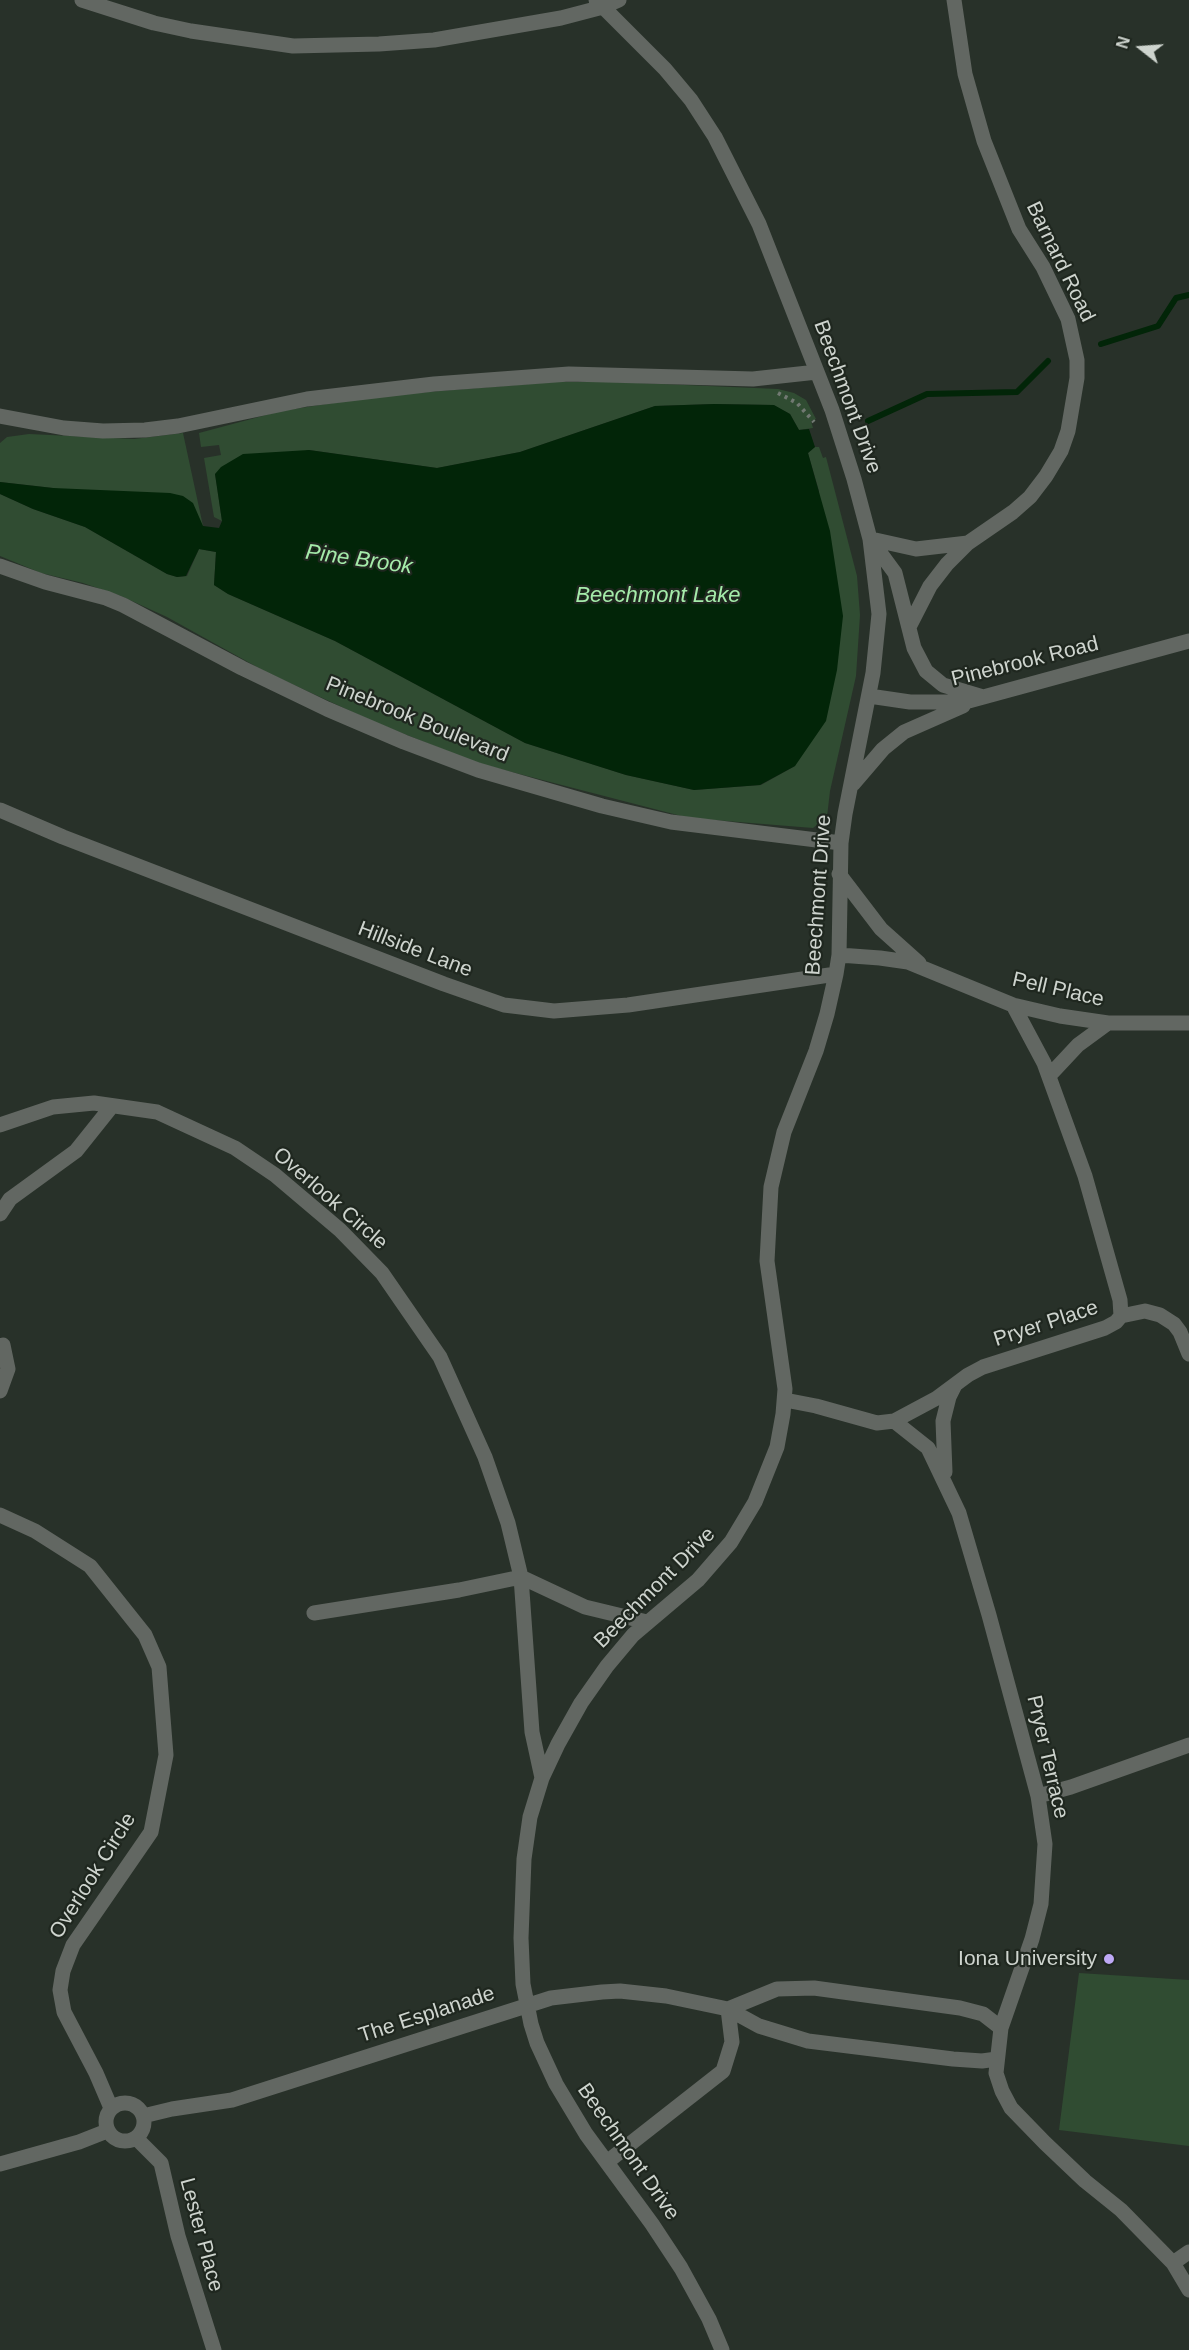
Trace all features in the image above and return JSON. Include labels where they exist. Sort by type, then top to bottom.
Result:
[{"type":"street","points":[[82,0],[102,8],[172,27],[286,46],[379,44],[435,39],[561,18],[599,4],[619,0]]},
{"type":"street","name":"Barnard Road","points":[[909,627],[930,586],[947,564],[968,543],[1013,512],[1030,497],[1050,470],[1061,451],[1075,399],[1077,360],[1071,330],[1043,267],[1018,229],[984,141],[965,74],[954,0]]},
{"type":"street","name":"Beechmont Drive","points":[[599,4],[679,84],[715,137],[759,224],[817,372],[851,469],[870,539],[879,614],[876,654],[841,843],[836,974],[816,1051],[779,1148],[771,1187],[767,1261],[771,1303],[783,1374],[785,1400],[782,1430],[773,1460],[755,1502],[738,1532],[709,1568],[647,1622],[620,1650],[594,1683],[558,1744],[542,1778],[530,1817],[523,1883],[521,1960],[526,2005],[537,2043],[556,2084],[586,2134],[677,2261],[709,2319],[722,2350]]},
{"type":"street","points":[[0,416],[64,428],[103,431],[145,430],[178,426],[307,399],[463,381],[569,374],[753,379],[817,372]]},
{"type":"street","points":[[870,539],[895,573],[918,658],[931,676],[943,685],[981,699]]},
{"type":"street","name":"Barnard Road","points":[[870,539],[916,549],[968,543]]},
{"type":"street","name":"Pinebrook Boulevard","points":[[0,566],[123,605],[242,668],[327,708],[404,742],[477,770],[602,806],[662,820],[705,828],[841,843]]},
{"type":"street","name":"Pinebrook Road","points":[[869,696],[926,703],[953,703],[981,699],[1188,644]]},
{"type":"street","points":[[850,788],[873,760],[904,732],[981,699]]},
{"type":"street","name":"Hillside Lane","points":[[0,810],[63,837],[433,980],[504,1005],[554,1011],[628,1005],[836,974]]},
{"type":"street","name":"Pell Place","points":[[839,874],[881,929],[924,967]]},
{"type":"street","name":"Pell Place","points":[[838,955],[894,959],[924,967],[1013,1005],[1060,1016],[1108,1023],[1189,1023]]},
{"type":"street","name":"Pryer Place","points":[[785,1400],[877,1423],[894,1421],[919,1409],[983,1367],[1105,1328],[1121,1316],[1120,1300],[1092,1199],[1049,1076],[1013,1005]]},
{"type":"street","points":[[1049,1076],[1078,1045],[1108,1023]]},
{"type":"street","name":"Overlook Circle","points":[[0,1125],[53,1107],[94,1103],[157,1112],[235,1148],[275,1175],[340,1230],[382,1273],[440,1357],[485,1457],[508,1523],[521,1577],[532,1732],[542,1778]]},
{"type":"street","points":[[0,1214],[10,1199],[76,1151],[112,1106]]},
{"type":"street","points":[[1121,1316],[1145,1311],[1160,1315],[1174,1324],[1189,1354]]},
{"type":"street","points":[[0,1391],[8,1369],[3,1345]]},
{"type":"street","name":"Pryer Terrace","points":[[946,1484],[942,1433],[946,1407],[956,1385]]},
{"type":"street","name":"Pryer Terrace","points":[[894,1421],[927,1448],[959,1513],[1038,1796],[1045,1844],[1041,1904],[1032,1939],[1000,2028],[996,2073],[1002,2091],[1011,2108],[1085,2181],[1121,2210],[1173,2263],[1189,2290]]},
{"type":"street","name":"Overlook Circle","points":[[0,1515],[35,1530],[90,1566],[145,1635],[159,1666],[166,1755],[151,1832],[73,1945],[63,1971],[60,1990],[64,2012],[96,2073],[111,2108]]},
{"type":"street","points":[[314,1613],[459,1590],[521,1577],[585,1606],[647,1622]]},
{"type":"street","points":[[1038,1796],[1071,1787],[1189,1745]]},
{"type":"street","points":[[607,2162],[723,2071],[732,2042],[728,2009],[777,1989],[814,1988],[960,2008],[984,2014],[1000,2028]]},
{"type":"street","name":"The Esplanade","points":[[143,2116],[232,2100],[551,1998],[620,1991],[666,1996],[728,2009],[759,2026],[808,2041],[953,2059],[982,2061],[997,2059]]},
{"type":"street","points":[[124,2103],[132,2104],[143,2116],[143,2130],[136,2138],[128,2142],[117,2141],[107,2131],[105,2119],[111,2108],[124,2103]]},
{"type":"street","points":[[0,2164],[79,2142],[107,2131]]},
{"type":"street","name":"Lester Place","points":[[136,2138],[161,2163],[177,2236],[214,2350]]},
{"type":"street","points":[[1173,2263],[1189,2252]]},
{"type":"path","points":[[778,393],[797,403],[814,423]]},
{"type":"shaded area","points":[[553,382],[615,382],[778,389],[794,393],[806,400],[816,419],[811,421],[813,428],[799,430],[790,414],[773,405],[655,406],[520,452],[437,468],[309,450],[215,474],[222,521],[214,517],[204,458],[221,455],[219,445],[201,447],[199,433],[281,411],[378,396]]},
{"type":"shaded area","points":[[183,433],[203,526],[53,488],[0,482],[0,443],[7,437],[29,434],[134,439]]},
{"type":"shaded area","points":[[815,447],[819,447],[823,458],[826,457],[857,576],[860,615],[856,676],[830,791],[827,817],[813,828],[689,818],[477,763],[372,721],[266,672],[167,617],[121,596],[83,583],[41,573],[0,556],[0,494],[33,509],[85,527],[167,574],[177,577],[187,576],[199,549],[216,552],[214,585],[228,594],[335,641],[525,743],[626,775],[694,790],[761,785],[795,766],[819,491],[808,453]]},
{"type":"shaded area","points":[[1079,1973],[1189,1980],[1189,2146],[1059,2130]]},
{"type":"water","name":"Beechmont Lake","points":[[774,405],[790,414],[799,430],[809,429],[815,447],[808,453],[830,531],[843,616],[837,670],[826,721],[795,766],[760,785],[694,790],[626,775],[525,743],[335,641],[228,594],[214,585],[216,552],[199,549],[186,576],[177,577],[167,574],[85,527],[33,509],[0,494],[0,482],[53,488],[170,493],[183,496],[193,503],[203,526],[219,528],[222,521],[215,474],[221,467],[243,454],[309,450],[437,468],[520,452],[655,406]]},
{"type":"waterway","name":"Pine Brook","points":[[1101,344],[1158,326],[1176,298],[1189,295]]},
{"type":"waterway","name":"Pine Brook","points":[[868,421],[927,394],[1017,392],[1048,361]]},
{"type":"place","name":"Iona University","points":[[1109,1959]]}]
